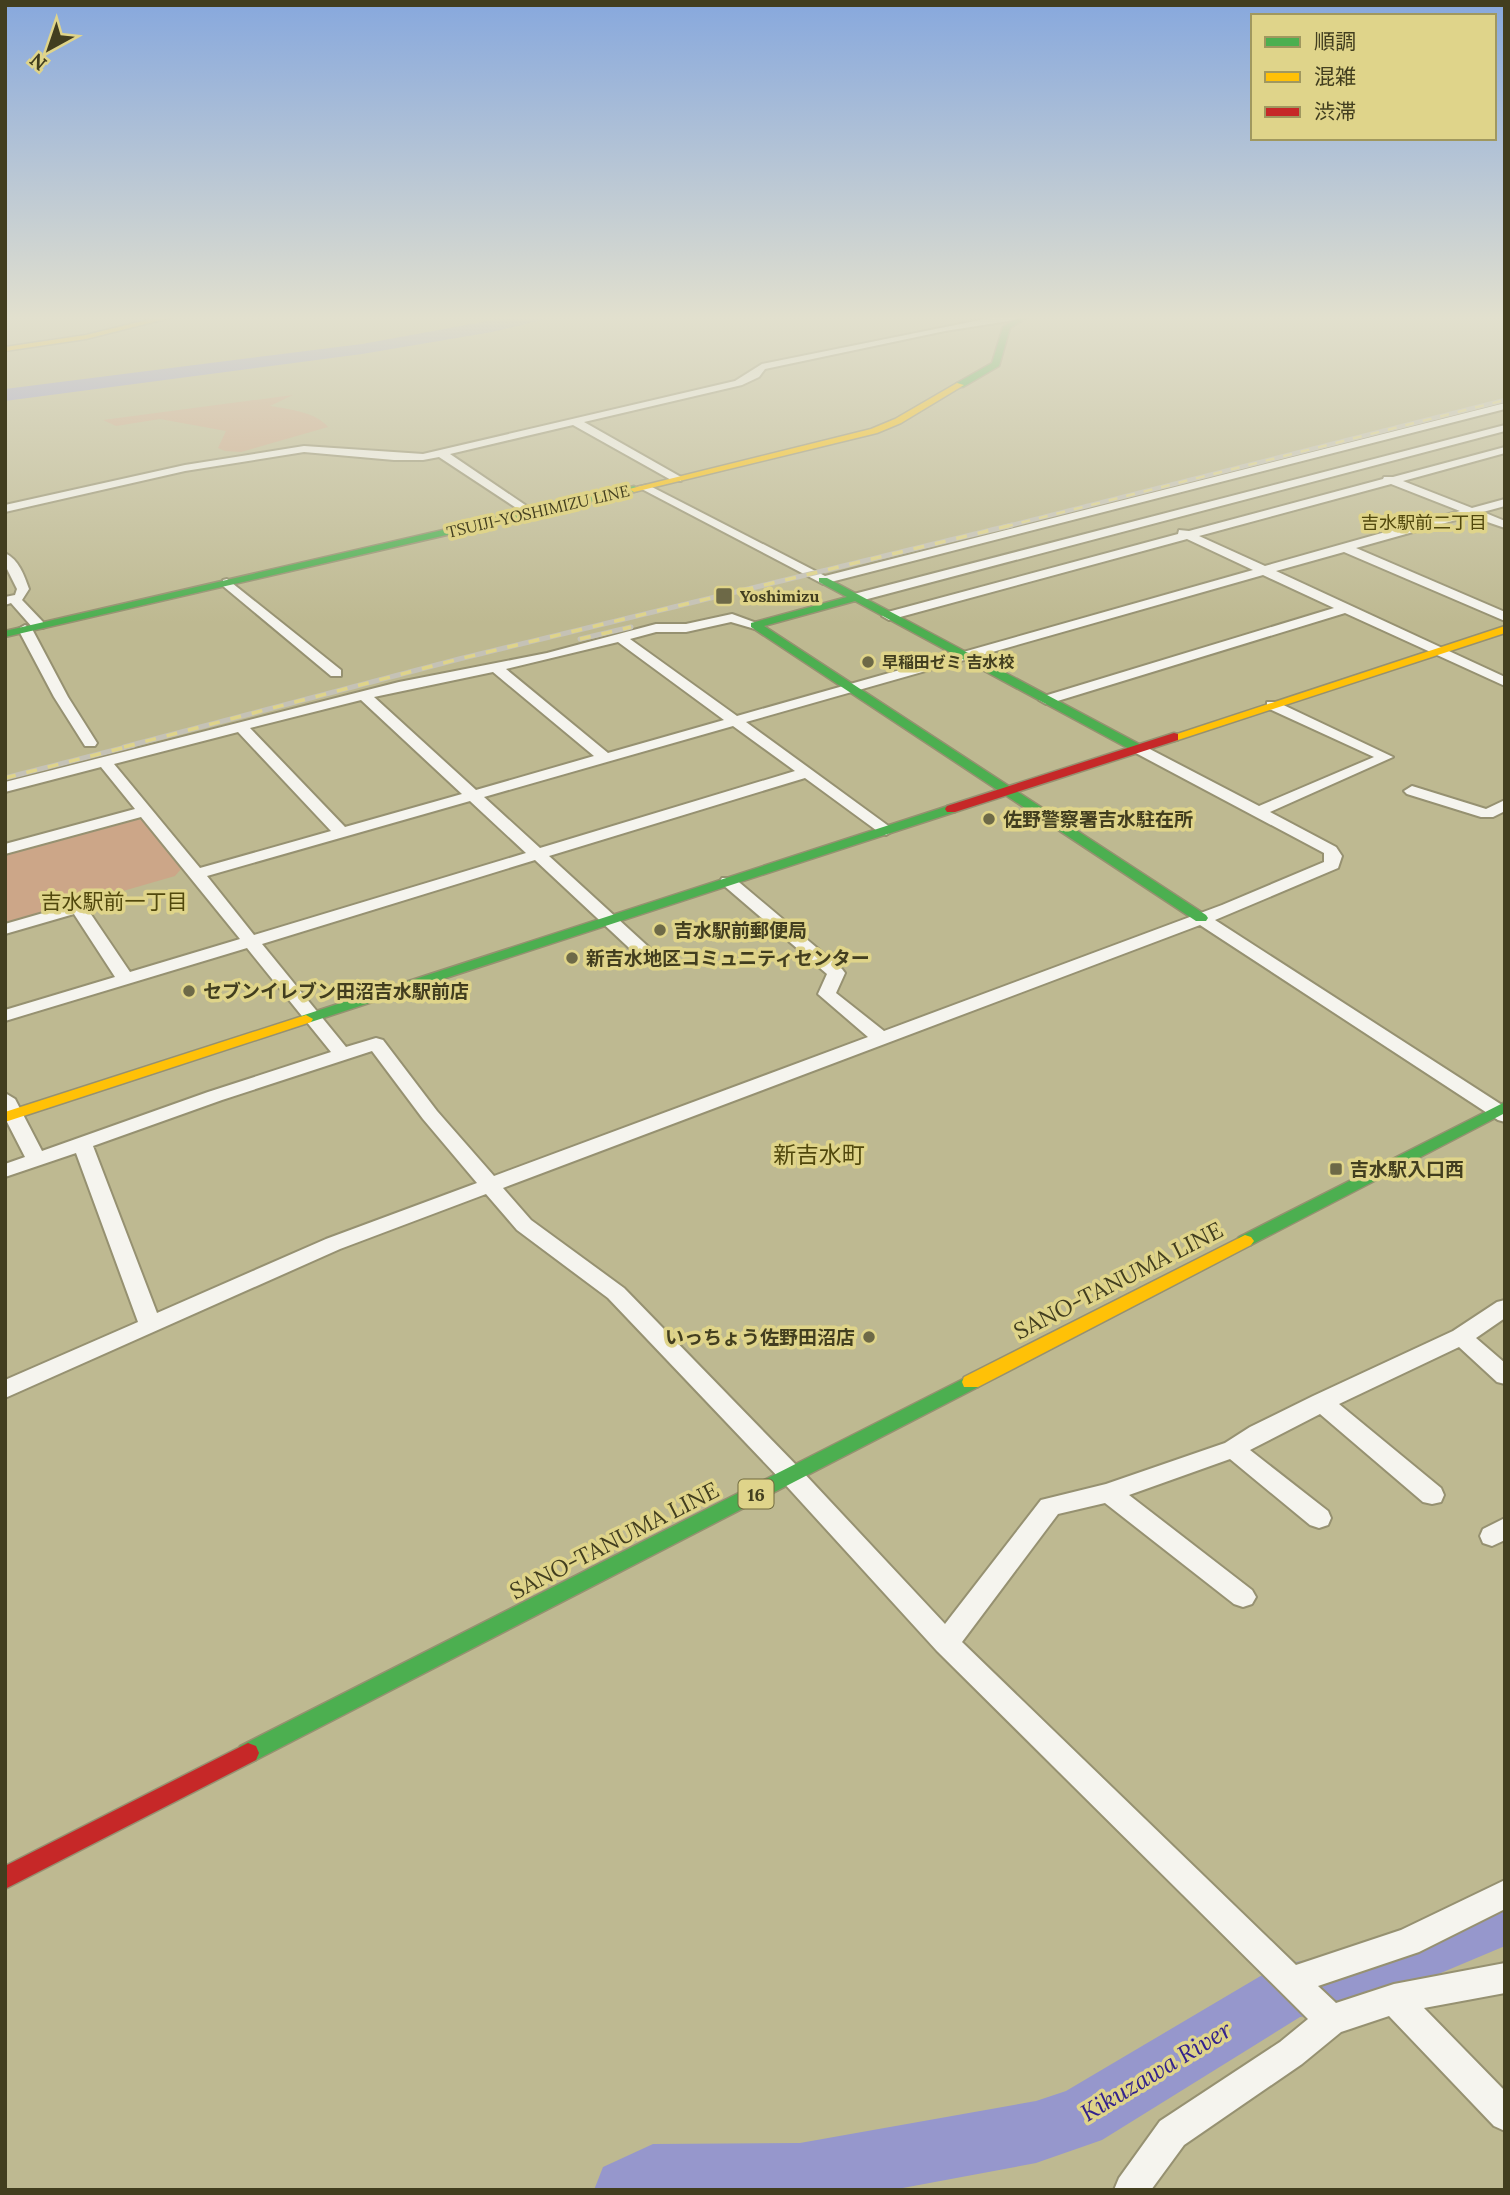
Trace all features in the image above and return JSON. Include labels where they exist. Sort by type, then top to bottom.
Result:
[{"type":"street","points":[[5,509],[136,478],[294,450],[316,449],[394,457],[424,457],[591,418]]},
{"type":"street","name":"TSUIJI-YOSHIMIZU LINE","points":[[5,634],[677,480],[891,425],[902,418]]},
{"type":"street","points":[[823,580],[1460,418]]},
{"type":"street","points":[[576,422],[677,480]]},
{"type":"street","points":[[755,625],[1505,428]]},
{"type":"street","points":[[889,616],[1505,450]]},
{"type":"street","points":[[440,453],[530,513]]},
{"type":"street","points":[[1322,453],[1505,525]]},
{"type":"street","points":[[5,1390],[333,1244],[1202,918],[1332,865],[1334,856],[1330,850],[643,487]]},
{"type":"street","points":[[197,874],[1505,502]]},
{"type":"street","points":[[1122,504],[1505,682]]},
{"type":"street","points":[[1346,548],[1505,617]]},
{"type":"street","points":[[5,557],[15,569],[23,589],[20,597],[10,600],[32,627],[61,697],[90,743]]},
{"type":"street","points":[[227,583],[337,673]]},
{"type":"street","points":[[1046,699],[1346,608]]},
{"type":"street","points":[[5,788],[364,695],[656,628],[686,628],[726,618],[741,619],[755,625],[1502,1111]]},
{"type":"street","points":[[37,1160],[8,1110],[313,1016],[1505,629]]},
{"type":"street","points":[[620,638],[886,830]]},
{"type":"street","points":[[495,667],[605,758]]},
{"type":"street","points":[[364,695],[648,955]]},
{"type":"street","points":[[1258,813],[1386,757],[1272,705]]},
{"type":"street","points":[[240,727],[342,834]]},
{"type":"street","points":[[105,762],[342,1054]]},
{"type":"street","points":[[5,1016],[806,773]]},
{"type":"street","points":[[1412,791],[1488,814],[1505,805]]},
{"type":"street","points":[[5,849],[145,811]]},
{"type":"street","points":[[729,881],[836,973],[827,994],[882,1039]]},
{"type":"street","points":[[5,929],[78,908],[125,980]]},
{"type":"street","points":[[5,1171],[376,1044],[489,1187],[524,1225],[616,1293],[791,1475],[946,1643],[1331,2020]]},
{"type":"street","name":"SANO-TANUMA LINE","points":[[5,1878],[1502,1111]]},
{"type":"street","points":[[83,1144],[150,1324]]},
{"type":"street","points":[[946,1643],[1050,1507],[1109,1493],[1233,1449],[1258,1433],[1321,1402],[1356,1389],[1461,1337],[1505,1307]]},
{"type":"street","points":[[1461,1337],[1505,1376]]},
{"type":"street","points":[[1321,1402],[1432,1495]]},
{"type":"street","points":[[1233,1449],[1319,1518]]},
{"type":"street","points":[[1109,1493],[1243,1597]]},
{"type":"street","points":[[1291,1981],[1408,1942],[1505,1894]]},
{"type":"street","points":[[1131,2190],[1172,2133],[1291,2053],[1331,2020],[1394,1999],[1505,1978]]},
{"type":"street","points":[[1394,1999],[1505,2115]]},
{"type":"shaded area","points":[[115,418],[317,418],[328,427],[241,452],[218,448],[226,431],[160,419],[116,426],[103,420]]},
{"type":"shaded area","points":[[130,819],[142,820],[181,869],[175,876],[5,925],[5,853]]},
{"type":"waterway","name":"Kikuzawa River","points":[[626,2190],[653,2176],[800,2175],[1036,2132],[1080,2118],[1290,1991],[1360,1979],[1505,1919]]},
{"type":"railway","points":[[1010,526],[1432,418]]},
{"type":"railway","points":[[124,747],[459,659],[1010,526]]},
{"type":"railway","points":[[1004,527],[1010,526]]},
{"type":"railway","points":[[580,639],[631,627]]},
{"type":"railway","points":[[5,778],[134,745]]},
{"type":"traffic: fast","points":[[5,634],[634,489]]},
{"type":"traffic: fast","points":[[823,580],[1137,748]]},
{"type":"traffic: fast","points":[[855,598],[755,625],[1201,918]]},
{"type":"traffic: fast","points":[[306,1019],[951,809]]},
{"type":"traffic: fast","points":[[1245,1241],[1505,1107]]},
{"type":"traffic: fast","points":[[248,1753],[971,1382]]},
{"type":"traffic: slow","points":[[634,489],[874,431],[902,418]]},
{"type":"traffic: slow","points":[[1174,737],[1505,629]]},
{"type":"traffic: slow","points":[[5,1117],[306,1019]]},
{"type":"traffic: slow","points":[[971,1382],[1245,1241]]},
{"type":"traffic: jam","points":[[951,809],[1174,737]]},
{"type":"traffic: jam","points":[[5,1878],[248,1753]]},
{"type":"place","name":"Yoshimizu","points":[[724,596]]},
{"type":"place","name":"早稲田ゼミ 吉水校","points":[[868,662]]},
{"type":"place","name":"佐野警察署吉水駐在所","points":[[989,819]]},
{"type":"place","name":"吉水駅前郵便局","points":[[660,930]]},
{"type":"place","name":"新吉水地区コミュニティセンター","points":[[572,958]]},
{"type":"place","name":"セブンイレブン田沼吉水駅前店","points":[[189,991]]},
{"type":"place","name":"吉水駅入口西","points":[[1336,1169]]},
{"type":"place","name":"いっちょう佐野田沼店","points":[[869,1337]]},
{"type":"district","name":"吉水駅前二丁目","points":[[1424,522]]},
{"type":"district","name":"吉水駅前一丁目","points":[[114,901]]},
{"type":"district","name":"新吉水町","points":[[819,1154]]}]
